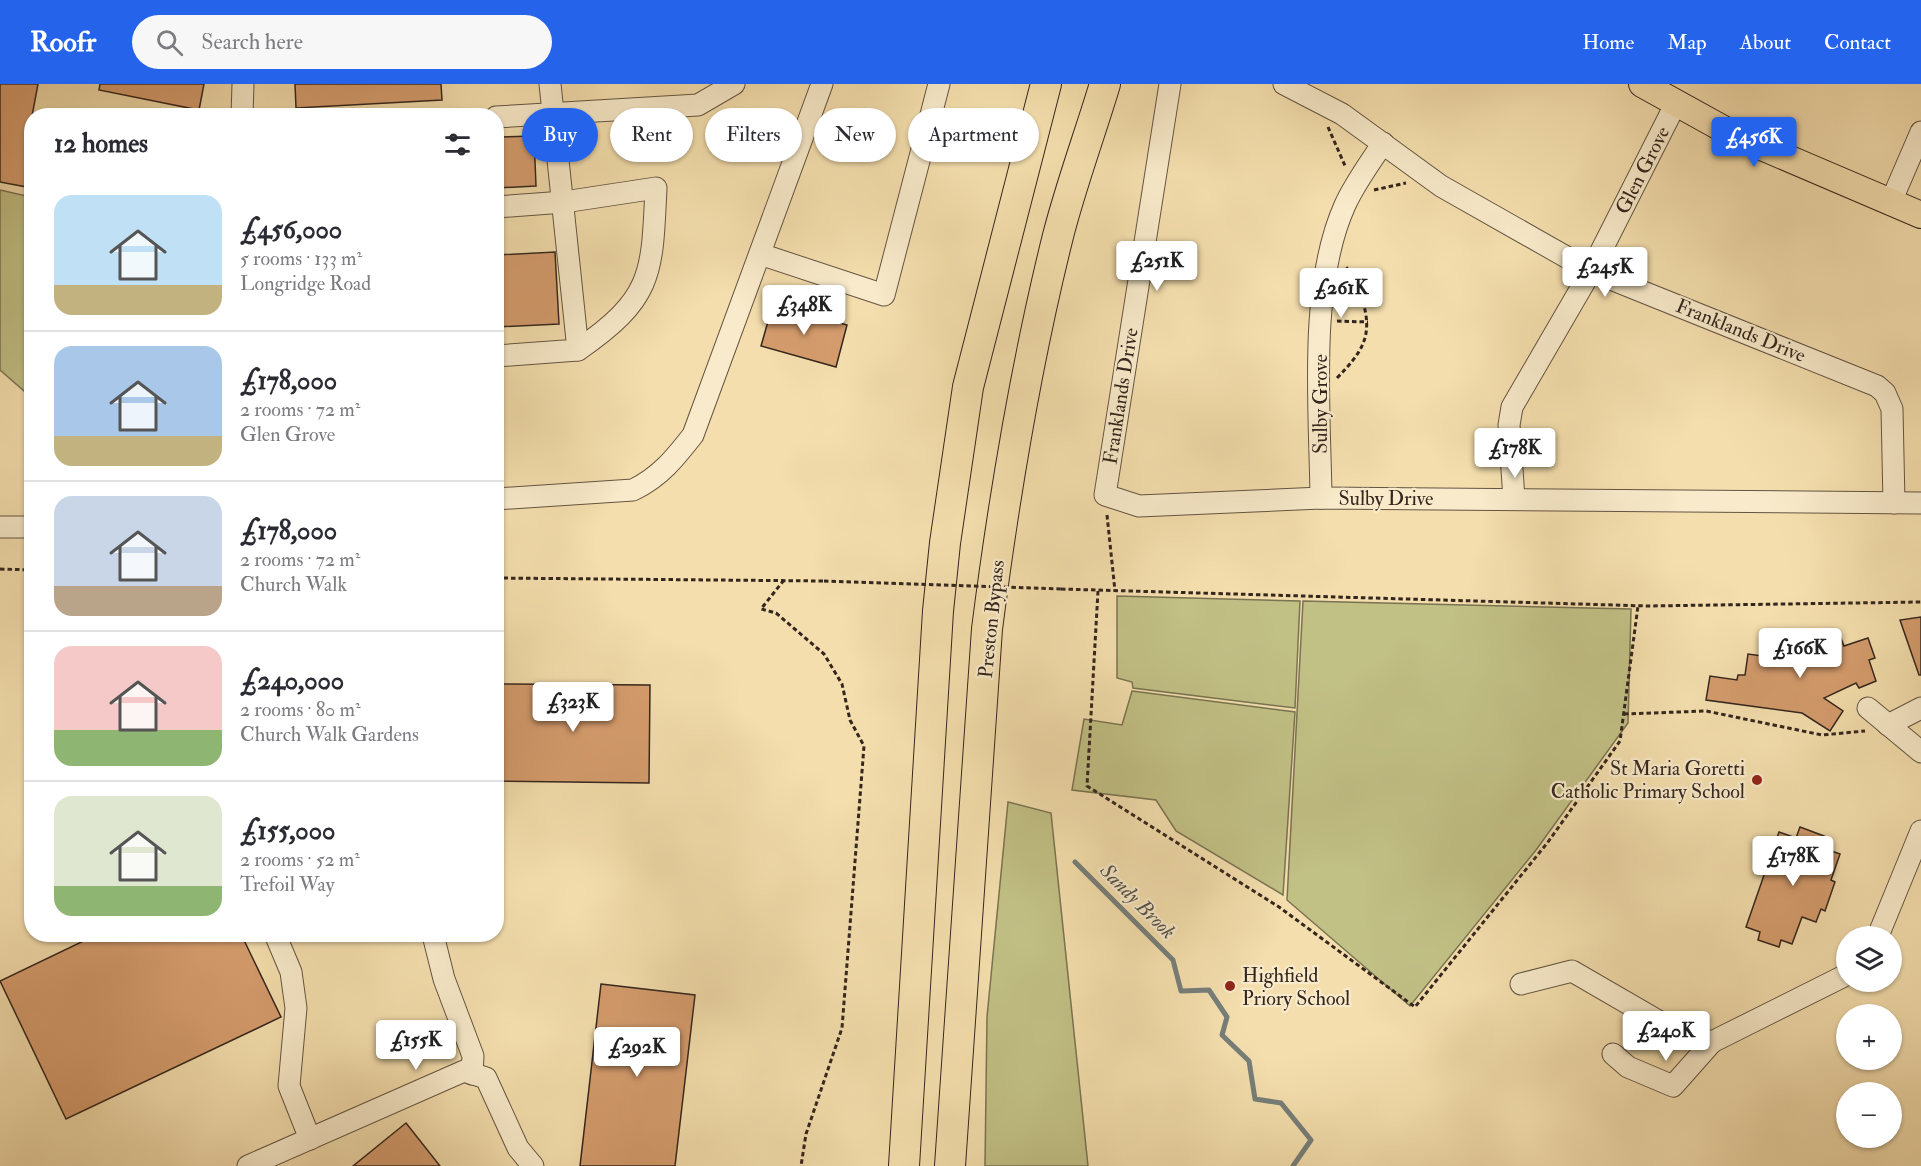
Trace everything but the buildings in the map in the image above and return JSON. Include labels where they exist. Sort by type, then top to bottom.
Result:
[{"type":"highway","points":[[904,1166],[938,611],[945,543],[968,387],[1046,84]]},
{"type":"highway","name":"Preston Bypass","points":[[950,1166],[987,629],[996,563],[1019,422],[1058,235],[1105,84]]},
{"type":"main road","points":[[1642,84],[1736,136],[1890,204],[1921,215]]},
{"type":"street","points":[[242,108],[243,84]]},
{"type":"street","points":[[550,84],[553,108]]},
{"type":"street","points":[[598,111],[698,105],[734,84]]},
{"type":"street","points":[[504,498],[633,490],[652,480],[670,465],[693,435],[822,84]]},
{"type":"street","points":[[760,254],[884,295],[939,84]]},
{"type":"street","name":"Franklands Drive","points":[[1105,495],[1170,84]]},
{"type":"street","name":"Franklands Drive","points":[[1284,84],[1342,114],[1441,186],[1591,271],[1877,386],[1890,400],[1892,409],[1894,503]]},
{"type":"street","name":"Glen Grove","points":[[1515,499],[1509,425],[1512,407],[1591,271],[1676,103]]},
{"type":"street","points":[[504,116],[522,115]]},
{"type":"street","points":[[1890,204],[1921,132]]},
{"type":"street","name":"Sulby Grove","points":[[1321,498],[1321,320],[1329,259],[1345,205],[1383,143]]},
{"type":"street","points":[[560,162],[578,350]]},
{"type":"street","points":[[504,206],[564,202],[656,188],[653,252],[644,287],[626,311],[606,331],[578,350],[504,355]]},
{"type":"street","name":"Sulby Drive","points":[[1105,495],[1139,506],[1321,498],[1921,503]]},
{"type":"street","points":[[0,527],[24,527]]},
{"type":"street","points":[[1868,708],[1881,731],[1921,752]]},
{"type":"street","points":[[1881,731],[1921,708]]},
{"type":"street","points":[[1882,926],[1921,831]]},
{"type":"street","points":[[278,942],[291,972],[296,1008],[289,1086],[309,1139]]},
{"type":"street","points":[[435,942],[448,990],[473,1056],[472,1074]]},
{"type":"street","points":[[1521,984],[1572,971],[1679,1033],[1712,1042]]},
{"type":"street","points":[[1613,1054],[1628,1067],[1673,1086],[1712,1042],[1836,980]]},
{"type":"street","points":[[248,1166],[464,1071],[486,1078],[518,1148],[533,1166]]},
{"type":"path","points":[[1320,388],[1335,380],[1359,356],[1368,322],[1358,287],[1347,268],[1329,259]]},
{"type":"path","points":[[1321,320],[1368,322]]},
{"type":"path","points":[[1105,495],[1114,591]]},
{"type":"path","points":[[0,569],[24,570]]},
{"type":"path","points":[[504,578],[824,580],[1098,591],[1638,606],[1921,602]]},
{"type":"path","points":[[784,580],[761,609],[776,613],[824,654],[842,684],[850,720],[864,746],[843,1028],[807,1134],[801,1166]]},
{"type":"path","points":[[1098,591],[1087,786],[1280,907],[1414,1006],[1561,824],[1620,741],[1638,606]]},
{"type":"path","points":[[1624,714],[1706,711],[1822,735],[1881,731]]},
{"type":"shaded area","points":[[0,190],[24,195],[24,391],[0,370]]},
{"type":"shaded area","points":[[1117,596],[1300,601],[1295,708],[1133,688],[1132,682],[1117,678]]},
{"type":"shaded area","points":[[1303,601],[1631,609],[1628,723],[1536,850],[1410,1006],[1287,900]]},
{"type":"shaded area","points":[[1132,691],[1295,712],[1283,895],[1176,831],[1156,800],[1072,790],[1084,719],[1122,725]]},
{"type":"shaded area","points":[[1008,802],[1051,813],[1088,1166],[985,1166],[987,1017]]},
{"type":"waterway","name":"Sandy Brook","points":[[1075,862],[1173,960],[1181,991],[1209,990],[1227,1017],[1222,1035],[1249,1061],[1255,1099],[1281,1103],[1311,1140],[1293,1166]]},
{"type":"place","name":"St Maria Goretti Catholic Primary School","points":[[1757,780]]},
{"type":"place","name":"Highfield Priory School","points":[[1230,986]]}]
